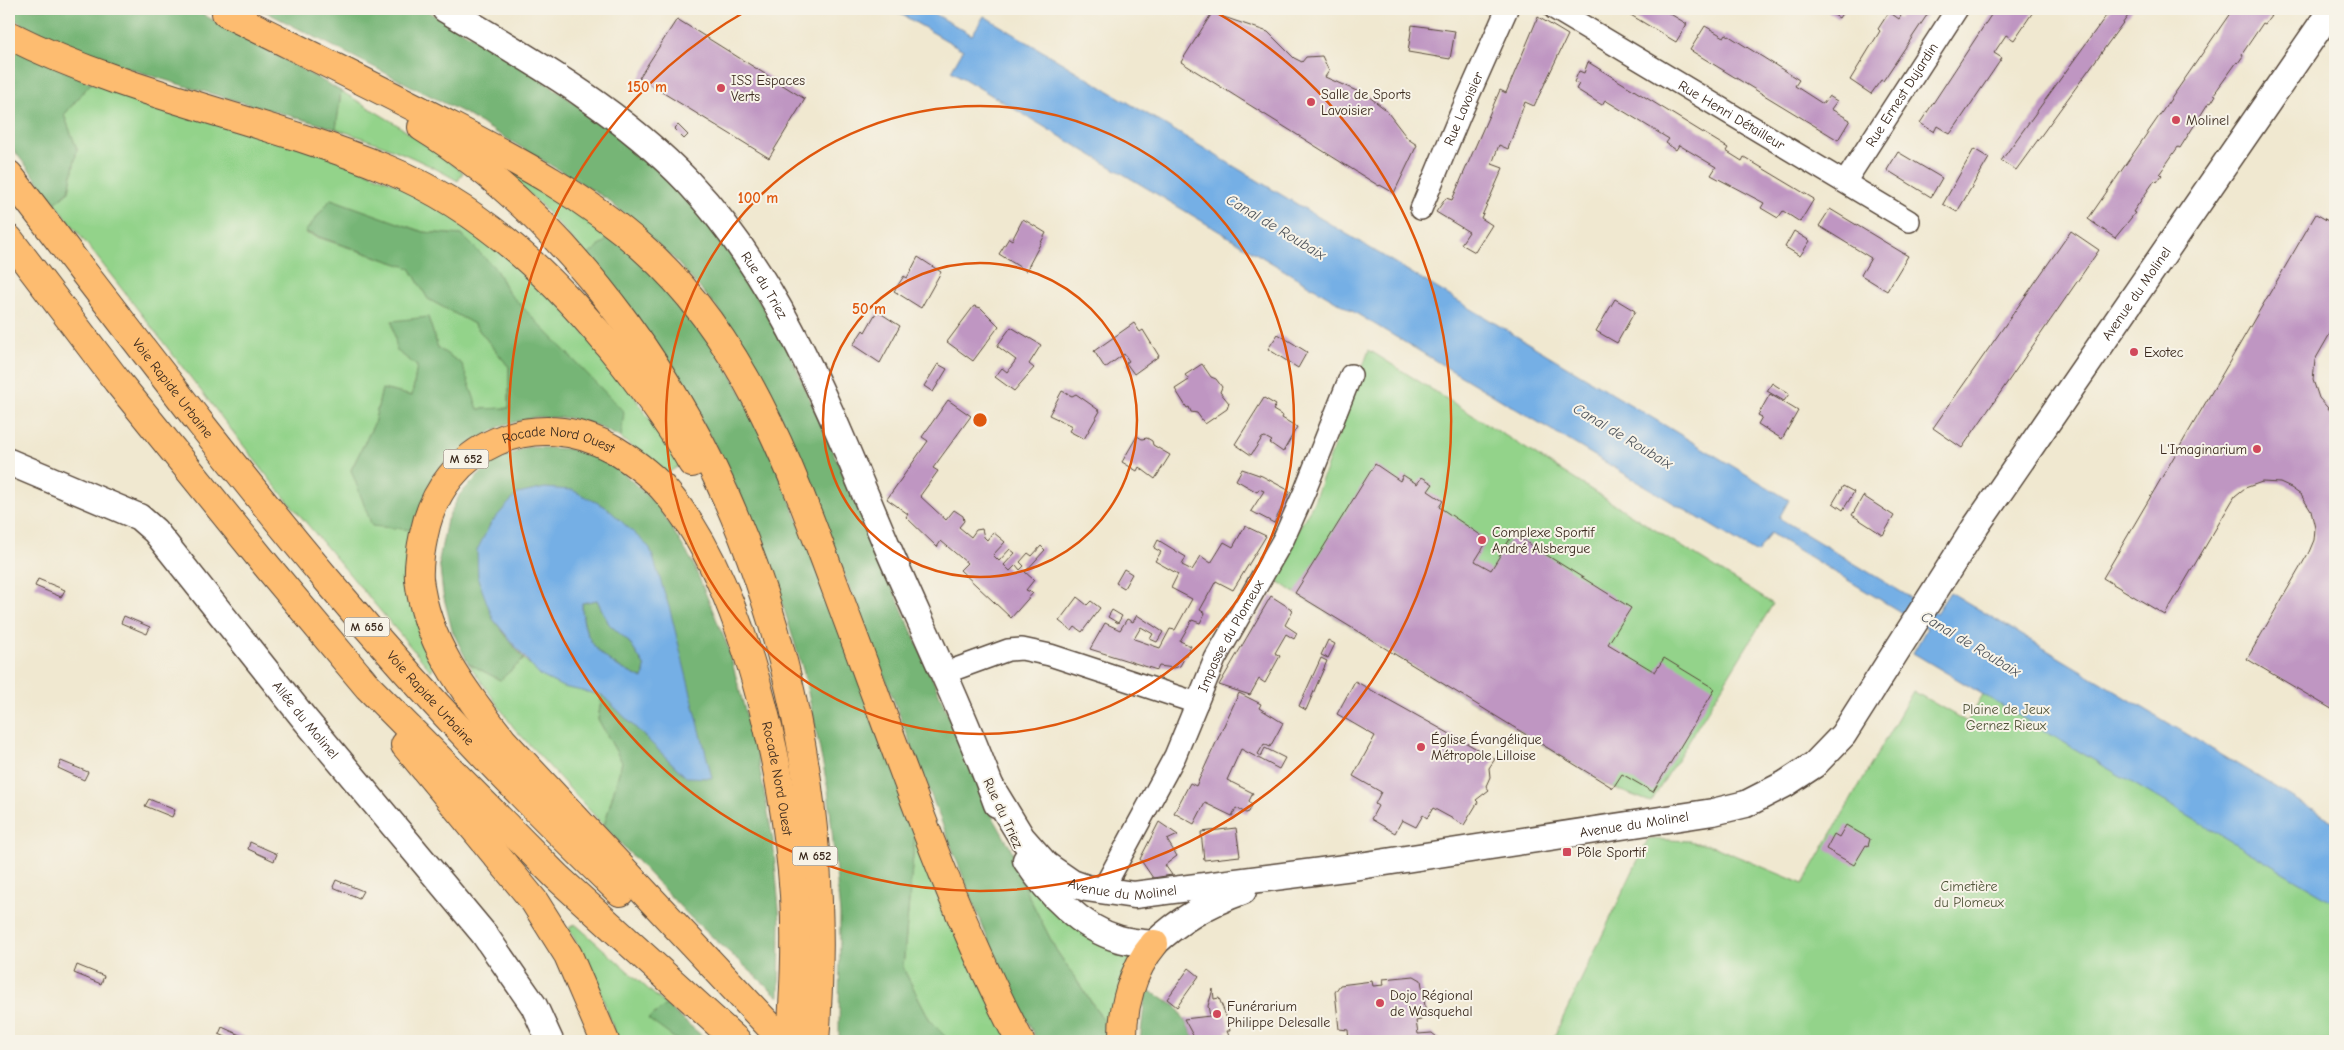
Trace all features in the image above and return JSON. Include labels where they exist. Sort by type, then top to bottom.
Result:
[{"type":"highway","points":[[221,11],[428,130],[511,194],[551,232],[586,270],[648,353],[670,386],[719,478],[750,553],[772,618],[788,672],[798,734]]},
{"type":"highway","points":[[221,11],[421,110],[562,187],[597,210],[645,250],[706,316],[746,379],[779,447],[811,523],[957,903],[982,964],[1020,1041]]},
{"type":"highway","name":"M 652","points":[[9,35],[112,79],[341,152],[389,170],[451,200],[518,251],[572,302],[630,371],[676,435],[713,504],[737,555],[771,647],[798,734]]},
{"type":"highway","name":"Voie Rapide Urbaine","points":[[9,175],[196,418],[329,583],[399,664],[481,753],[564,838],[686,954],[785,1039]]},
{"type":"highway","name":"M 656","points":[[9,239],[117,381],[368,687],[557,877],[737,1041]]},
{"type":"highway","name":"Rocade Nord Ouest","points":[[529,432],[559,432],[588,438],[613,449],[639,466],[667,492],[688,522],[711,564],[731,607],[766,722],[788,830],[794,896],[795,962],[785,1039],[503,741],[466,693],[445,660],[424,606],[419,576],[421,544],[428,514],[439,492],[455,468],[475,452],[504,437],[529,432]]},
{"type":"highway","points":[[368,687],[397,737],[495,852],[553,928],[568,955],[605,1041]]},
{"type":"highway","name":"Rocade Nord Ouest","points":[[798,734],[814,850],[818,978],[815,1041]]},
{"type":"highway","points":[[1123,1041],[1129,995],[1140,965],[1154,944]]},
{"type":"street","name":"Rue du Triez","points":[[445,9],[542,67],[614,116],[670,165],[728,231],[756,269],[805,359],[991,787],[1001,815],[1017,847],[1042,882],[1071,911],[1099,930],[1117,938],[1154,944]]},
{"type":"street","name":"Rue Lavoisier","points":[[1421,209],[1460,115],[1508,9]]},
{"type":"street","name":"Rue Henri Détailleur","points":[[1555,9],[1909,221]]},
{"type":"street","name":"Rue Ernest Dujardin","points":[[1845,182],[1957,9]]},
{"type":"street","name":"Avenue du Molinel","points":[[991,787],[1022,838],[1046,865],[1072,883],[1102,891],[1146,894],[1298,874],[1713,812],[1746,804],[1799,775],[1829,751],[1859,713],[1942,578],[2332,9]]},
{"type":"street","name":"Impasse du Plomeux","points":[[1102,891],[1175,756],[1219,652],[1284,538],[1351,375]]},
{"type":"street","name":"Allée du Molinel","points":[[9,462],[139,517],[155,532],[303,717],[484,934],[534,1006],[550,1041]]},
{"type":"street","points":[[942,674],[1008,650],[1022,649],[1050,655],[1197,703]]},
{"type":"street","name":"Avenue du Molinel","points":[[1154,944],[1177,924],[1200,909],[1231,895],[1298,874]]},
{"type":"green space","points":[[9,9],[193,9],[341,91],[336,129],[169,81],[87,53],[9,17]]},
{"type":"green space","points":[[260,9],[424,9],[512,59],[616,132],[688,197],[741,269],[791,356],[994,819],[1011,849],[1024,887],[1056,950],[1116,1041],[1037,1041],[986,935],[788,431],[754,364],[720,311],[674,259],[607,199],[464,113]]},
{"type":"green space","points":[[9,45],[91,83],[64,115],[77,149],[69,191],[55,203],[9,144]]},
{"type":"green space","points":[[91,83],[323,153],[408,189],[474,227],[553,297],[614,366],[680,465],[665,475],[621,438],[508,292],[495,268],[462,235],[423,232],[331,199],[305,233],[410,268],[428,299],[474,324],[509,367],[509,408],[478,409],[462,365],[438,348],[428,317],[397,350],[417,366],[412,396],[382,389],[374,424],[351,470],[361,494],[413,530],[434,666],[431,671],[271,481],[55,203],[69,191],[77,149],[64,115]]},
{"type":"green space","points":[[341,91],[396,124],[463,172],[458,181],[429,165],[336,129]]},
{"type":"green space","points":[[491,158],[613,235],[587,256],[540,204]]},
{"type":"green space","points":[[331,199],[423,232],[462,235],[495,268],[508,292],[624,412],[621,438],[595,425],[569,418],[536,417],[503,425],[466,446],[413,530],[372,526],[351,470],[374,424],[382,389],[412,396],[417,366],[397,351],[392,321],[428,317],[438,348],[462,364],[478,409],[509,408],[509,367],[474,324],[428,299],[410,268],[305,232]]},
{"type":"green space","points":[[613,235],[667,284],[715,345],[764,434],[916,822],[903,968],[931,1022],[950,1041],[839,1041],[840,914],[828,789],[804,673],[768,558],[726,465],[667,361],[587,256]]},
{"type":"green space","name":"Complexe Sportif André Alsbergue","points":[[1369,350],[1773,604],[1651,802],[1613,788],[1295,593],[1271,576],[1313,504]]},
{"type":"green space","points":[[527,447],[570,449],[615,465],[658,506],[692,561],[728,647],[758,759],[773,840],[780,921],[779,997],[690,917],[604,826],[622,762],[598,719],[602,695],[686,777],[650,548],[493,619],[524,659],[500,680],[468,663],[452,630],[443,594],[439,560],[447,520],[460,494],[492,462]]},
{"type":"green space","points":[[597,600],[609,624],[629,642],[645,667],[643,679],[607,659],[592,642],[586,631],[582,603]]},
{"type":"green space","points":[[524,659],[550,680],[579,690],[602,695],[598,719],[622,762],[604,826],[514,728],[468,663],[500,680]]},
{"type":"green space","name":"Cimetière du Plomeux","points":[[1992,679],[2335,887],[2335,1041],[1552,1041],[1648,839],[1689,841],[1715,847],[1803,884],[1913,691],[1967,722]]},
{"type":"green space","points":[[916,822],[1013,1041],[950,1041],[931,1022],[903,968]]},
{"type":"green space","points":[[1011,849],[1025,870],[1133,951],[1115,1037],[1056,950],[1024,887]]},
{"type":"green space","points":[[575,924],[666,1005],[649,1019],[678,1041],[618,1041],[599,988],[569,928]]},
{"type":"green space","points":[[1146,989],[1177,1007],[1196,1041],[1140,1041]]},
{"type":"green space","points":[[666,1005],[708,1041],[678,1041],[648,1019]]},
{"type":"water","name":"Canal de Roubaix","points":[[892,9],[926,9],[972,35],[984,16],[1789,500],[1779,518],[1936,613],[1950,592],[2335,823],[2335,903],[1913,653],[1927,628],[1770,533],[1757,553],[951,71],[963,50]]},
{"type":"water","points":[[545,488],[572,490],[606,507],[650,548],[670,610],[712,778],[686,777],[602,695],[563,687],[539,675],[493,619],[478,579],[477,550],[491,523],[517,494]],"holes":[[[597,600],[609,624],[629,642],[645,667],[643,679],[608,659],[591,642],[586,631],[582,603]]]},
{"type":"building","points":[[1625,9],[1662,9],[1687,24],[1676,42],[1624,11]]},
{"type":"building","points":[[1824,9],[1845,9],[1839,18]]},
{"type":"building","points":[[1905,9],[1931,9],[1883,81],[1881,80],[1871,94],[1850,80],[1880,31],[1878,29],[1889,12],[1899,19]]},
{"type":"building","points":[[1995,9],[2035,9],[2014,40],[2006,35],[1994,53],[2002,58],[1950,134],[1937,126],[1934,132],[1920,123]]},
{"type":"building","points":[[2111,9],[2133,9],[2016,170],[2001,161]]},
{"type":"building","name":"Molinel","points":[[2233,9],[2273,9],[2269,15],[2271,16],[2265,24],[2263,23],[2242,54],[2243,56],[2214,94],[2216,95],[2211,103],[2209,102],[2180,148],[2178,147],[2160,173],[2162,175],[2157,182],[2155,180],[2133,212],[2135,213],[2115,238],[2088,219]]},
{"type":"building","name":"Salle de Sports Lavoisier","points":[[1212,13],[1268,32],[1294,58],[1302,62],[1306,57],[1322,56],[1329,71],[1325,77],[1368,96],[1385,109],[1408,139],[1417,145],[1394,193],[1379,186],[1181,62]]},
{"type":"building","points":[[1538,17],[1568,35],[1534,106],[1525,102],[1508,149],[1499,145],[1492,164],[1503,168],[1481,218],[1492,225],[1475,252],[1461,244],[1469,232],[1436,212],[1446,198],[1452,200],[1500,90],[1506,93]]},
{"type":"building","name":"ISS Espaces Verts","points":[[677,19],[805,99],[769,158],[639,78]]},
{"type":"building","points":[[1412,25],[1455,31],[1450,59],[1408,52]]},
{"type":"building","points":[[1705,26],[1724,37],[1726,34],[1799,80],[1795,86],[1823,104],[1829,96],[1837,101],[1831,109],[1850,120],[1838,140],[1690,50]]},
{"type":"building","points":[[1588,62],[1728,148],[1726,151],[1742,161],[1744,157],[1814,199],[1800,222],[1783,211],[1778,218],[1761,208],[1764,203],[1711,175],[1716,167],[1679,145],[1676,150],[1666,143],[1669,139],[1605,100],[1602,105],[1576,89],[1579,84],[1574,82],[1579,71],[1584,73]]},
{"type":"building","points":[[678,125],[688,135],[684,139],[674,129]]},
{"type":"building","points":[[1974,149],[1989,158],[1957,212],[1943,204]]},
{"type":"building","points":[[1898,152],[1942,178],[1931,197],[1887,170]]},
{"type":"building","points":[[1830,209],[1908,256],[1887,291],[1861,275],[1871,258],[1819,226]]},
{"type":"building","name":"L'Imaginarium","points":[[2316,214],[2335,225],[2335,325],[2315,360],[2313,380],[2319,398],[2335,416],[2335,711],[2247,659],[2309,552],[2314,540],[2315,528],[2311,511],[2301,495],[2291,488],[2280,483],[2262,482],[2245,488],[2235,496],[2165,615],[2103,578]]},
{"type":"building","points":[[1023,219],[1046,233],[1026,271],[999,254],[1009,238],[1012,240]]},
{"type":"building","points":[[1794,231],[1810,241],[1800,256],[1785,247]]},
{"type":"building","points":[[2071,231],[2099,250],[1962,448],[1933,428]]},
{"type":"building","points":[[918,257],[941,272],[921,308],[894,291],[904,276],[907,278]]},
{"type":"building","points":[[1615,299],[1635,311],[1617,343],[1596,331]]},
{"type":"building","points":[[974,306],[981,308],[999,326],[973,361],[947,342]]},
{"type":"building","points":[[877,311],[900,326],[880,363],[853,345],[863,330],[865,332]]},
{"type":"building","points":[[1134,323],[1140,332],[1143,330],[1159,356],[1134,374],[1126,363],[1129,361],[1124,354],[1105,368],[1094,351]]},
{"type":"building","points":[[1011,327],[1041,345],[1029,364],[1034,368],[1014,391],[995,377],[1002,368],[1007,372],[1016,360],[997,346]]},
{"type":"building","points":[[1278,334],[1307,352],[1298,368],[1268,349]]},
{"type":"building","points":[[938,364],[947,369],[933,392],[924,386]]},
{"type":"building","points":[[1202,364],[1211,377],[1216,379],[1222,387],[1220,392],[1229,403],[1227,409],[1205,424],[1197,413],[1191,412],[1189,407],[1187,408],[1175,389],[1189,380],[1185,375]]},
{"type":"building","points":[[1772,383],[1789,394],[1784,401],[1767,391]]},
{"type":"building","points":[[1062,391],[1072,396],[1076,394],[1100,411],[1084,439],[1069,431],[1072,426],[1049,415]]},
{"type":"building","points":[[1770,394],[1798,411],[1782,439],[1758,424],[1762,417],[1758,415]]},
{"type":"building","points":[[1264,398],[1276,405],[1273,410],[1283,416],[1282,418],[1297,427],[1283,452],[1265,437],[1262,438],[1251,455],[1235,444]]},
{"type":"building","points":[[948,400],[971,416],[933,468],[938,471],[920,496],[946,520],[954,510],[963,516],[964,521],[959,527],[971,537],[976,530],[982,529],[987,540],[993,532],[1005,542],[993,555],[999,561],[1010,549],[1015,553],[1004,565],[1010,571],[1016,565],[1020,570],[1024,566],[1020,562],[1028,553],[1032,556],[1041,546],[1045,550],[1025,572],[1034,580],[1026,590],[1033,593],[1011,618],[960,570],[967,563],[941,541],[937,547],[906,517],[908,514],[887,499],[928,441],[922,437]]},
{"type":"building","points":[[1137,436],[1142,439],[1147,438],[1152,441],[1153,445],[1170,455],[1155,479],[1139,467],[1137,471],[1122,462]]},
{"type":"building","points":[[1375,464],[1400,481],[1403,475],[1417,484],[1422,477],[1433,484],[1428,491],[1443,501],[1439,507],[1488,540],[1475,561],[1491,570],[1513,534],[1631,608],[1608,644],[1655,672],[1664,658],[1715,689],[1653,792],[1622,774],[1613,788],[1295,593]]},
{"type":"building","points":[[1242,469],[1262,476],[1290,491],[1274,523],[1251,511],[1264,491],[1259,489],[1257,492],[1236,480]]},
{"type":"building","points":[[1843,486],[1854,492],[1843,510],[1833,503]]},
{"type":"building","points":[[1863,496],[1894,516],[1883,535],[1852,515]]},
{"type":"building","points":[[1245,526],[1266,536],[1233,590],[1216,581],[1200,610],[1205,613],[1200,623],[1192,620],[1180,641],[1191,646],[1180,666],[1174,668],[1159,666],[1157,670],[1090,649],[1105,623],[1120,630],[1127,619],[1133,622],[1137,615],[1163,632],[1157,642],[1150,639],[1153,634],[1141,627],[1134,639],[1160,648],[1170,629],[1175,630],[1192,599],[1171,588],[1178,574],[1155,561],[1161,552],[1154,548],[1158,540],[1186,557],[1182,565],[1192,570],[1201,556],[1211,563],[1224,542],[1233,547]]},
{"type":"building","points":[[1124,569],[1132,574],[1124,588],[1116,583]]},
{"type":"building","points":[[38,579],[65,590],[61,597],[35,586]]},
{"type":"building","points":[[1271,596],[1293,610],[1285,625],[1297,633],[1294,639],[1286,634],[1275,653],[1280,656],[1265,683],[1259,679],[1250,695],[1219,685]]},
{"type":"building","points":[[1077,597],[1087,605],[1091,601],[1100,608],[1082,632],[1075,627],[1072,631],[1059,621]]},
{"type":"building","points":[[1112,610],[1122,616],[1118,623],[1108,617]]},
{"type":"building","points":[[124,616],[150,627],[147,634],[121,623]]},
{"type":"building","points":[[1328,640],[1335,644],[1328,658],[1321,655]]},
{"type":"building","points":[[1321,658],[1327,661],[1306,710],[1299,706]]},
{"type":"building","name":"Église Évangélique Métropole Lilloise","points":[[1355,681],[1495,759],[1489,768],[1490,777],[1486,786],[1489,790],[1476,800],[1478,802],[1464,825],[1433,808],[1427,818],[1423,815],[1416,827],[1402,820],[1395,833],[1371,819],[1378,806],[1375,804],[1381,792],[1353,776],[1375,736],[1337,714]]},
{"type":"building","points":[[1239,693],[1261,704],[1259,708],[1283,723],[1270,747],[1264,744],[1258,754],[1261,756],[1265,748],[1285,758],[1279,769],[1241,749],[1227,780],[1253,793],[1249,801],[1252,805],[1249,812],[1246,813],[1236,808],[1232,816],[1205,803],[1194,824],[1174,813],[1190,783],[1196,786]]},
{"type":"building","points":[[61,761],[88,772],[84,780],[58,768]]},
{"type":"building","points":[[149,799],[175,810],[172,817],[145,806]]},
{"type":"building","points":[[1159,822],[1178,835],[1167,840],[1177,856],[1165,865],[1172,875],[1153,878],[1140,859]]},
{"type":"building","points":[[1846,825],[1870,839],[1868,846],[1866,845],[1854,865],[1826,849],[1834,834],[1839,837]]},
{"type":"building","points":[[1236,828],[1240,856],[1204,860],[1201,832]]},
{"type":"building","points":[[250,842],[277,854],[274,861],[248,849]]},
{"type":"building","points":[[336,880],[363,891],[359,898],[333,887]]},
{"type":"building","points":[[77,965],[104,976],[101,984],[74,973]]},
{"type":"building","points":[[1189,968],[1199,976],[1177,1007],[1167,999]]},
{"type":"building","name":"Dojo Régional de Wasquehal","points":[[1414,976],[1421,980],[1426,1013],[1421,1020],[1416,1021],[1418,1034],[1432,1033],[1442,1041],[1349,1041],[1348,1030],[1339,1029],[1335,992],[1340,985],[1372,981],[1373,986],[1384,985],[1383,979]]},
{"type":"building","name":"Funérarium Philippe Delesalle","points":[[1213,989],[1214,999],[1219,998],[1226,1016],[1230,1031],[1227,1031],[1231,1041],[1196,1041],[1184,1019],[1210,1016],[1208,1006]]},
{"type":"building","points":[[222,1027],[249,1039],[247,1041],[235,1041],[219,1034]]},
{"type":"place","name":"ISS Espaces Verts","points":[[721,88]]},
{"type":"place","name":"Salle de Sports Lavoisier","points":[[1311,102]]},
{"type":"place","name":"Molinel","points":[[2176,120]]},
{"type":"place","name":"Exotec","points":[[2134,352]]},
{"type":"place","name":"L'Imaginarium","points":[[2257,449]]},
{"type":"place","name":"Complexe Sportif André Alsbergue","points":[[1482,540]]},
{"type":"place","name":"Église Évangélique Métropole Lilloise","points":[[1421,747]]},
{"type":"place","name":"Pôle Sportif","points":[[1567,852]]},
{"type":"place","name":"Dojo Régional de Wasquehal","points":[[1380,1003]]},
{"type":"place","name":"Funérarium Philippe Delesalle","points":[[1217,1014]]},
{"type":"park label","name":"Plaine de Jeux Gernez Rieux","points":[[2006,718]]}]
